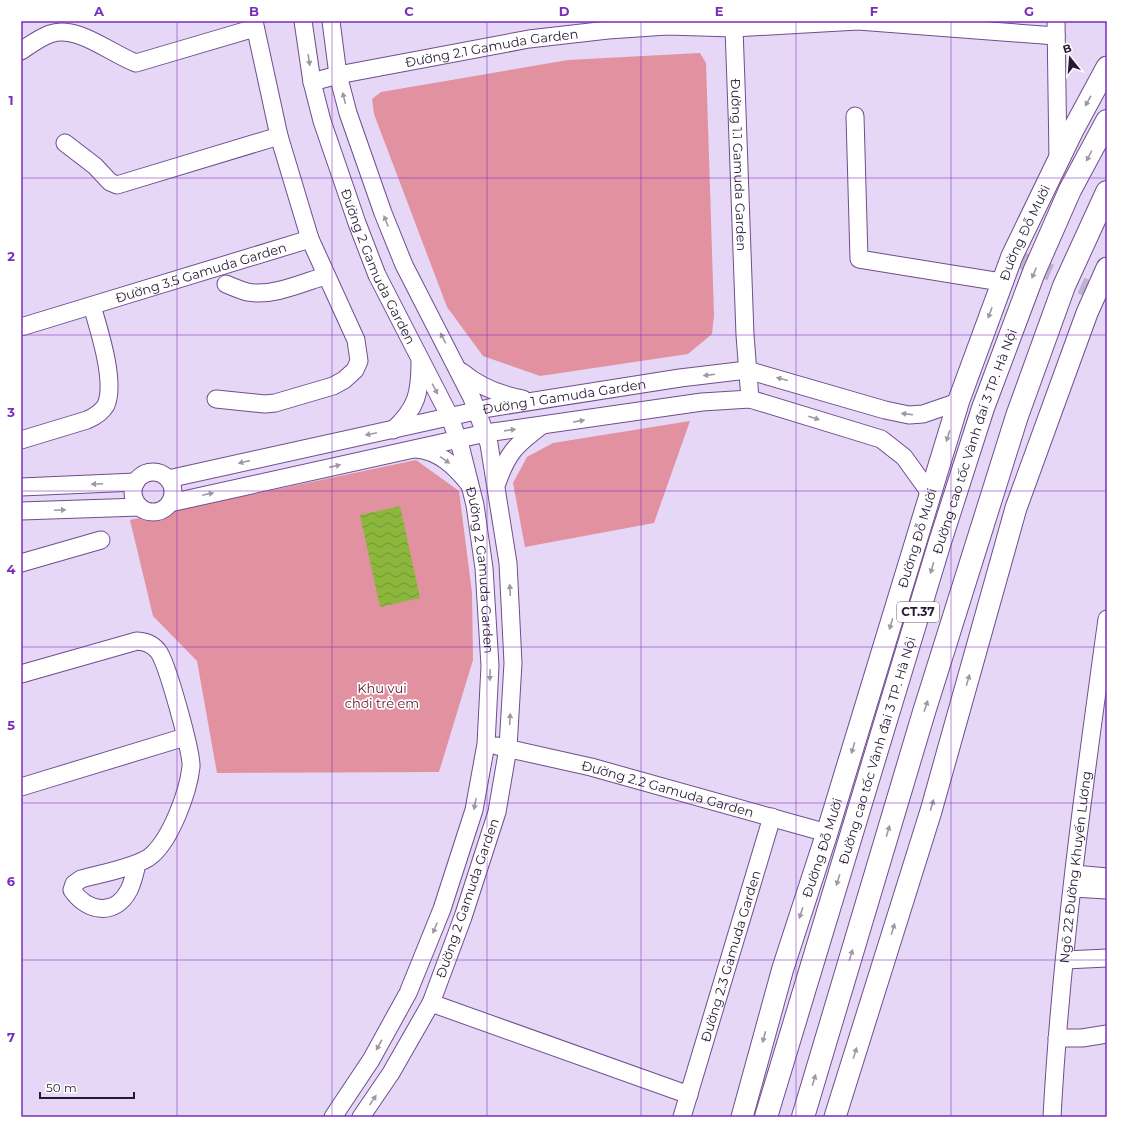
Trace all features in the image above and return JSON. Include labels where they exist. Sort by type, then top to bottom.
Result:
[{"type":"highway","name":"Đường cao tốc Vành đai 3 TP. Hà Nội","points":[[766,1117],[936,553],[983,408],[1034,272],[1070,190],[1107,121]]},
{"type":"highway","name":"CT.37","points":[[803,1117],[924,712],[1017,416],[1064,286],[1107,192]]},
{"type":"main road","name":"Đường Đỗ Mười","points":[[742,1117],[783,968],[827,833],[958,402],[1001,282],[1058,161],[1107,67]]},
{"type":"main road","points":[[836,1117],[931,811],[1016,508],[1101,293],[1107,268]]},
{"type":"street","name":"Đường 2 Gamuda Garden","points":[[303,21],[312,82],[322,120],[357,223],[377,275],[450,417],[458,439],[471,486],[484,568],[490,666],[486,744],[474,810],[442,909],[408,993],[364,1071],[333,1117]]},
{"type":"street","name":"Đường 2 Gamuda Garden","points":[[331,21],[338,75],[357,140],[404,265],[459,369],[486,433],[497,485],[508,563],[513,663],[508,748],[497,812],[463,917],[431,1003],[384,1084],[361,1117]]},
{"type":"street","name":"Đường 2.1 Gamuda Garden","points":[[312,82],[338,75],[529,39],[608,30],[667,26],[734,28],[858,22],[1056,28]]},
{"type":"street","points":[[21,51],[40,38],[51,33],[62,31],[76,33],[136,63],[254,24],[279,136],[310,239],[325,276],[356,340],[359,352],[359,361],[355,370],[344,380],[333,386],[275,403],[265,404],[216,399]]},
{"type":"street","name":"Đường 1.1 Gamuda Garden","points":[[734,28],[744,302],[747,370],[750,399]]},
{"type":"street","points":[[1056,28],[1058,161]]},
{"type":"street","points":[[855,116],[859,259],[1001,282]]},
{"type":"street","points":[[65,143],[95,166],[110,182],[117,185],[279,136]]},
{"type":"street","name":"Đường 3.5 Gamuda Garden","points":[[21,326],[92,306],[310,239]]},
{"type":"street","name":"Đường 3.5 Gamuda Garden","points":[[226,284],[247,292],[260,292],[272,291],[325,276]]},
{"type":"street","points":[[21,440],[87,420],[97,415],[105,407],[109,396],[104,348],[92,306]]},
{"type":"street","points":[[392,430],[404,420],[417,399],[420,387],[420,360]]},
{"type":"street","points":[[459,369],[484,388],[534,401]]},
{"type":"street","name":"Đường 1 Gamuda Garden","points":[[168,479],[478,411],[672,379],[747,370],[885,410],[910,414],[923,414],[958,402]]},
{"type":"street","name":"Đường 1 Gamuda Garden","points":[[170,503],[486,433],[702,402],[750,399],[881,439],[904,456],[930,493]]},
{"type":"street","points":[[497,485],[504,463],[510,452],[540,426]]},
{"type":"street","points":[[412,449],[425,450],[444,459],[461,474],[471,486]]},
{"type":"street","points":[[136,482],[25,487],[26,511],[140,507],[148,511],[157,512],[166,508],[173,495],[172,486],[168,479],[161,474],[151,472],[136,482],[133,491],[135,499],[140,507]]},
{"type":"street","points":[[21,563],[101,540]]},
{"type":"street","name":"Ngõ 22 Đường Khuyến Lương","points":[[1052,1117],[1056,1038],[1077,842],[1101,701],[1107,619]]},
{"type":"street","points":[[21,674],[124,643],[138,641],[150,643],[159,652],[165,666],[185,737],[191,766],[186,792],[166,837],[152,856],[137,864]]},
{"type":"street","points":[[21,787],[185,737]]},
{"type":"street","name":"Đường 2.2 Gamuda Garden","points":[[486,744],[591,767],[827,833]]},
{"type":"street","name":"Đường 2.3 Gamuda Garden","points":[[682,1117],[772,817]]},
{"type":"street","points":[[1073,881],[1107,877]]},
{"type":"street","points":[[1073,881],[1107,890]]},
{"type":"street","points":[[1065,960],[1107,958]]},
{"type":"street","points":[[431,1003],[689,1095]]},
{"type":"street","points":[[1056,1038],[1082,1038],[1107,1034]]},
{"type":"street","points":[[364,1071],[384,1084]]},
{"type":"green space","points":[[700,53],[706,63],[714,315],[712,334],[688,354],[540,376],[483,356],[447,307],[374,114],[372,99],[381,92],[568,60]]},
{"type":"green space","points":[[690,421],[654,523],[525,547],[513,483],[527,457],[553,443]]},
{"type":"green space","name":"Khu vui chơi trẻ em","points":[[416,460],[459,491],[472,593],[473,660],[439,772],[217,773],[197,661],[153,616],[130,520]]},
{"type":"water","points":[[400,506],[420,598],[380,607],[360,515]]},
{"type":"tunnel","points":[[1012,256],[1096,292]]}]
